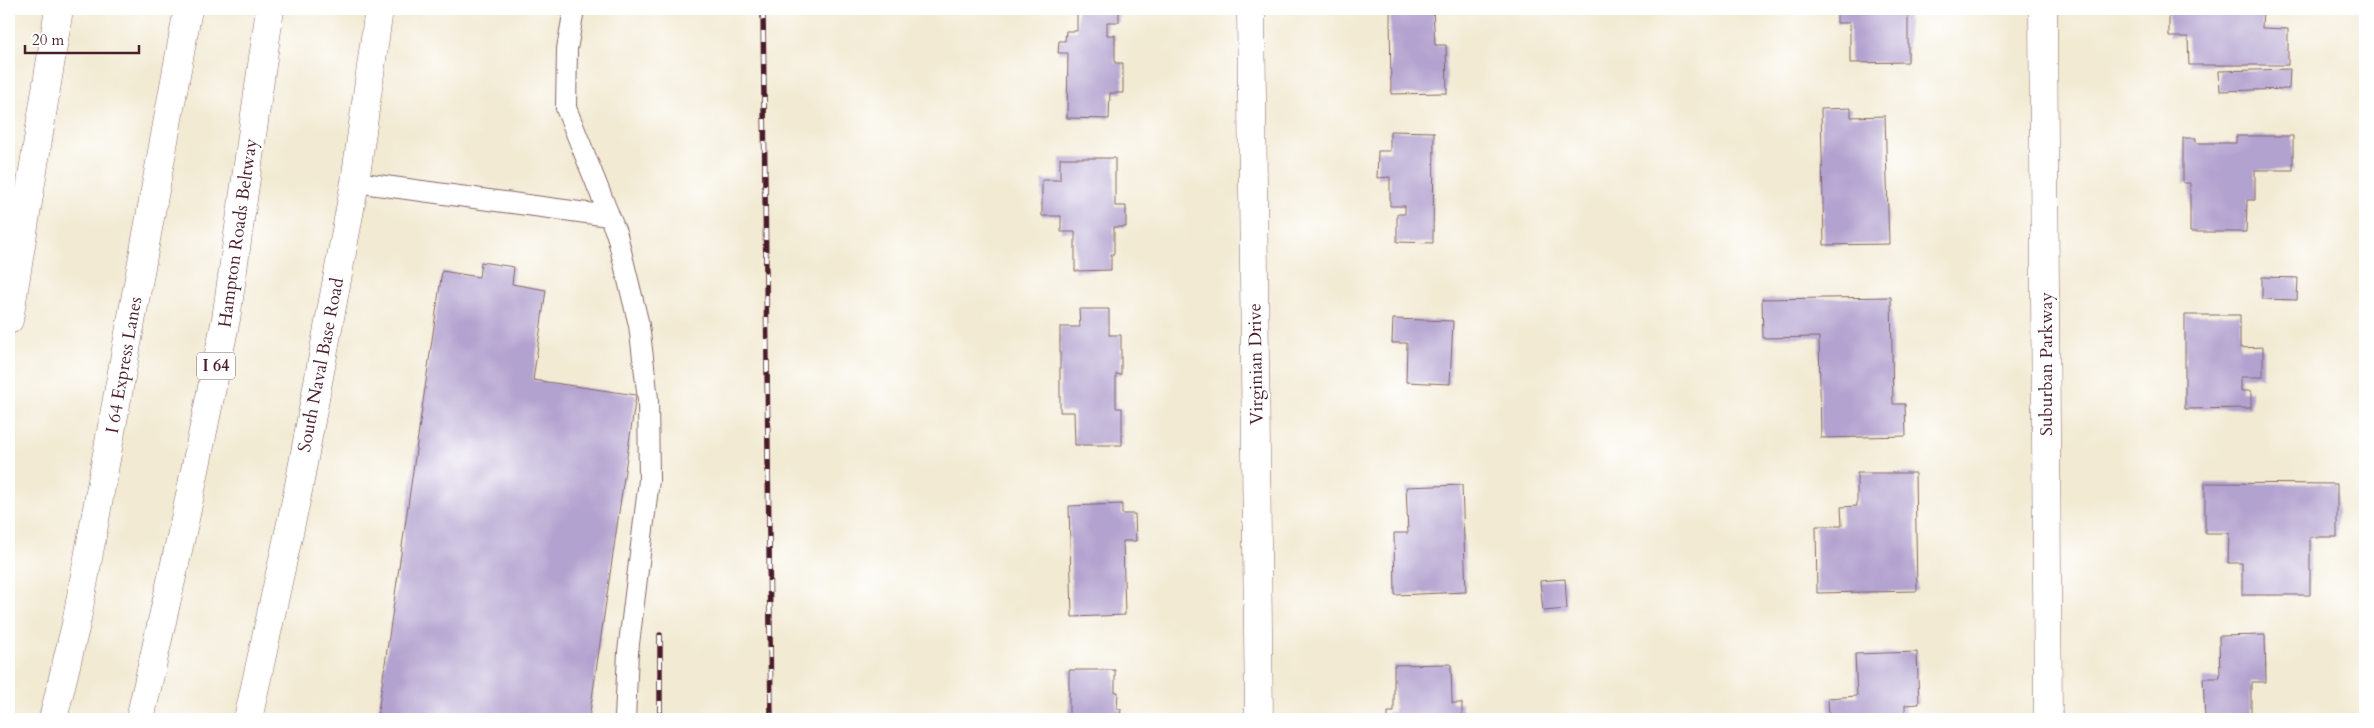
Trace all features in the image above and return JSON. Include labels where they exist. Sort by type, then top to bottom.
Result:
[{"type":"main road","points":[[9,320],[59,9]]},
{"type":"main road","name":"I 64 Express Lanes","points":[[53,719],[76,624],[188,9]]},
{"type":"main road","name":"Hampton Roads Beltway","points":[[140,719],[186,519],[226,319],[270,9]]},
{"type":"main road","name":"South Naval Base Road","points":[[248,719],[297,496],[355,182],[379,9]]},
{"type":"main road","name":"Virginian Drive","points":[[1251,9],[1259,719]]},
{"type":"main road","name":"Suburban Parkway","points":[[2044,9],[2048,719]]},
{"type":"lane","points":[[574,9],[568,49],[566,108],[617,235],[639,325],[648,399],[649,480],[628,652],[625,719]]},
{"type":"lane","points":[[355,182],[609,216]]},
{"type":"building","points":[[1077,9],[1119,9],[1119,22],[1107,22],[1107,35],[1115,35],[1115,63],[1123,63],[1123,93],[1110,93],[1109,119],[1067,118],[1068,53],[1058,53],[1059,41],[1065,41],[1066,31],[1077,31]]},
{"type":"building","points":[[1390,9],[1433,9],[1435,45],[1446,45],[1447,93],[1391,94]]},
{"type":"building","points":[[1837,9],[1908,9],[1908,62],[1850,63],[1850,23],[1837,23]]},
{"type":"building","points":[[2169,9],[2263,9],[2262,28],[2288,29],[2288,65],[2189,65],[2188,37],[2169,37]]},
{"type":"building","points":[[2290,69],[2289,89],[2220,91],[2219,71]]},
{"type":"building","points":[[1851,108],[1851,117],[1885,116],[1889,244],[1824,245],[1821,109]]},
{"type":"building","points":[[1390,131],[1434,132],[1433,243],[1397,242],[1397,214],[1405,214],[1405,206],[1390,206],[1390,177],[1377,178],[1378,151],[1390,151]]},
{"type":"building","points":[[2236,136],[2293,136],[2293,170],[2255,170],[2255,200],[2247,200],[2246,232],[2190,232],[2190,183],[2183,183],[2183,138],[2196,138],[2196,143],[2236,143]]},
{"type":"building","points":[[1060,158],[1115,158],[1115,206],[1126,206],[1126,227],[1114,227],[1114,254],[1111,254],[1111,270],[1075,271],[1075,232],[1061,232],[1061,216],[1042,216],[1042,180],[1060,180]]},
{"type":"building","points":[[481,262],[514,267],[512,284],[546,290],[533,380],[636,395],[589,719],[377,719],[442,271],[479,277]]},
{"type":"building","points":[[2262,277],[2298,278],[2297,300],[2262,299]]},
{"type":"building","points":[[1891,297],[1893,404],[1905,404],[1906,436],[1821,438],[1819,337],[1763,338],[1762,299]]},
{"type":"building","points":[[1079,309],[1109,309],[1109,335],[1121,335],[1121,375],[1116,374],[1116,408],[1122,408],[1122,445],[1075,445],[1074,412],[1060,412],[1060,327],[1080,327]]},
{"type":"building","points":[[2185,315],[2240,315],[2240,348],[2263,347],[2263,377],[2241,377],[2241,391],[2251,391],[2251,408],[2185,409]]},
{"type":"building","points":[[1393,319],[1453,321],[1450,384],[1406,382],[1407,343],[1392,343]]},
{"type":"building","points":[[1857,473],[1915,473],[1917,591],[1817,593],[1816,526],[1842,526],[1841,507],[1857,506]]},
{"type":"building","points":[[2205,483],[2337,484],[2337,537],[2310,537],[2310,595],[2242,595],[2242,563],[2228,563],[2229,533],[2205,533]]},
{"type":"building","points":[[1462,485],[1466,592],[1395,595],[1394,533],[1408,533],[1406,487]]},
{"type":"building","points":[[1122,504],[1122,514],[1135,514],[1136,541],[1123,541],[1125,615],[1072,617],[1069,506]]},
{"type":"building","points":[[1565,579],[1567,609],[1543,611],[1540,581]]},
{"type":"building","points":[[2265,635],[2266,682],[2251,682],[2251,714],[2262,714],[2262,719],[2205,719],[2203,678],[2220,678],[2219,636]]},
{"type":"building","points":[[1917,652],[1919,704],[1905,705],[1905,719],[1829,719],[1828,698],[1857,696],[1855,654]]},
{"type":"building","points":[[1451,664],[1452,703],[1462,703],[1462,719],[1388,719],[1388,712],[1394,712],[1394,665]]},
{"type":"building","points":[[1069,670],[1115,670],[1115,692],[1118,692],[1117,709],[1121,709],[1120,719],[1069,719]]},
{"type":"railway","points":[[763,9],[771,719]]},
{"type":"railway","points":[[660,635],[660,719]]}]
